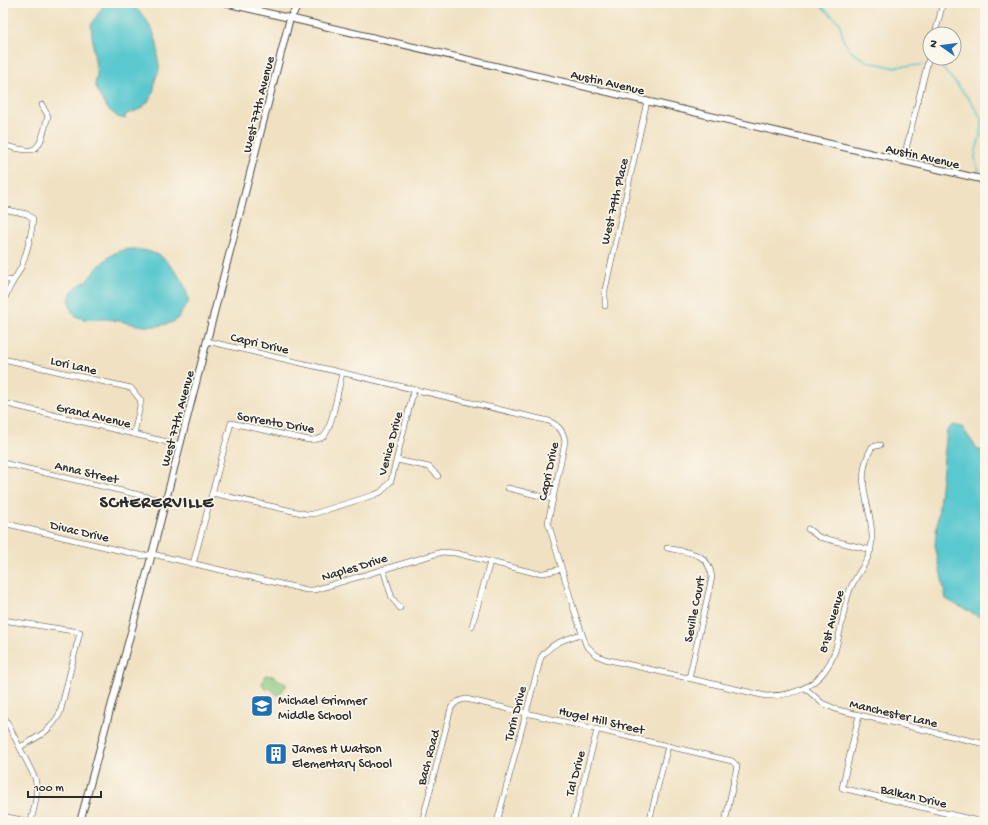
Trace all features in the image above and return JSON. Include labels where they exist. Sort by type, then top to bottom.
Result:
[{"type":"street","name":"Austin Avenue","points":[[225,3],[252,6],[290,18],[985,180]]},
{"type":"street","name":"West 77th Avenue","points":[[80,822],[152,554],[290,18],[298,3]]},
{"type":"street","points":[[937,26],[943,3]]},
{"type":"street","points":[[903,161],[927,66]]},
{"type":"street","name":"West 79th Place","points":[[605,306],[605,290],[647,101]]},
{"type":"street","points":[[3,145],[29,150],[36,148],[41,141],[48,116],[42,105]]},
{"type":"street","points":[[3,209],[27,214],[32,218],[32,226],[22,264],[5,295],[3,305]]},
{"type":"street","points":[[3,279],[13,281]]},
{"type":"street","name":"Capri Drive","points":[[207,341],[554,423],[562,431],[565,442],[548,522],[581,634],[590,650],[596,655],[605,659],[759,694],[775,696],[785,694]]},
{"type":"street","name":"Lori Lane","points":[[3,359],[131,388],[141,401],[134,434]]},
{"type":"street","name":"Sorrento Drive","points":[[194,564],[231,422],[309,440],[319,439],[324,436],[329,426],[342,373]]},
{"type":"street","name":"Venice Drive","points":[[212,493],[298,513],[313,514],[381,492],[391,481],[414,389]]},
{"type":"street","name":"Grand Avenue","points":[[3,403],[180,445]]},
{"type":"street","name":"81st Avenue","points":[[785,694],[796,692],[805,688],[817,678],[831,661],[850,590],[866,562],[870,550],[872,539],[871,525],[864,490],[864,469],[867,456],[872,447],[880,445]]},
{"type":"street","points":[[397,460],[429,467],[438,476]]},
{"type":"street","name":"Anna Street","points":[[3,463],[165,501]]},
{"type":"street","points":[[508,488],[552,499]]},
{"type":"street","name":"Divac Drive","points":[[3,523],[143,556],[152,554]]},
{"type":"street","points":[[808,530],[819,537],[870,550]]},
{"type":"street","name":"Seville Court","points":[[667,548],[702,557],[711,569],[711,584],[689,678]]},
{"type":"street","name":"Naples Drive","points":[[152,554],[307,590],[314,590],[442,552],[455,553],[535,573],[544,573],[561,569]]},
{"type":"street","points":[[472,626],[490,562]]},
{"type":"street","points":[[383,569],[392,598],[400,608]]},
{"type":"street","points":[[3,620],[80,632],[60,713],[55,723],[47,732],[20,747]]},
{"type":"street","name":"Turin Drive","points":[[496,822],[541,657],[548,648],[556,642],[581,634]]},
{"type":"street","name":"Manchester Lane","points":[[805,688],[822,703],[838,710],[985,744]]},
{"type":"street","name":"Hugel Hill Street","points":[[459,700],[466,699],[732,761],[737,766],[725,822]]},
{"type":"street","name":"Bach Road","points":[[422,822],[451,708],[459,700]]},
{"type":"street","points":[[3,714],[35,778],[37,787],[30,822],[3,816]]},
{"type":"street","name":"Balkan Drive","points":[[859,715],[842,788],[982,822]]},
{"type":"street","name":"Tal Drive","points":[[573,822],[597,730]]},
{"type":"street","points":[[649,822],[668,746]]},
{"type":"street","points":[[948,822],[950,814]]},
{"type":"green space","points":[[265,675],[273,676],[286,684],[280,695],[276,695],[271,689],[265,689],[262,684]]},
{"type":"water","points":[[105,3],[124,3],[138,11],[148,22],[157,43],[159,70],[155,80],[153,93],[147,103],[138,110],[126,114],[125,119],[118,117],[108,109],[99,95],[95,84],[97,75],[91,25]]},
{"type":"water","points":[[135,249],[162,257],[184,285],[188,298],[188,304],[177,319],[163,325],[147,326],[107,319],[83,319],[74,314],[70,308],[69,302],[73,290],[86,281],[102,263],[112,255],[124,250]]},
{"type":"water","points":[[953,425],[962,427],[978,450],[985,451],[985,620],[946,599],[935,545],[947,430]]},
{"type":"waterway","points":[[820,3],[820,5],[840,23],[843,39],[849,50],[866,61],[891,67],[922,65]]},
{"type":"waterway","points":[[941,66],[971,102],[981,118],[982,124],[975,159],[979,171]]},
{"type":"place","name":"Michael Grimmer Middle School","points":[[262,706]]},
{"type":"place","name":"James H Watson Elementary School","points":[[276,754]]},
{"type":"district","name":"SCHERERVILLE","points":[[157,501]]}]
